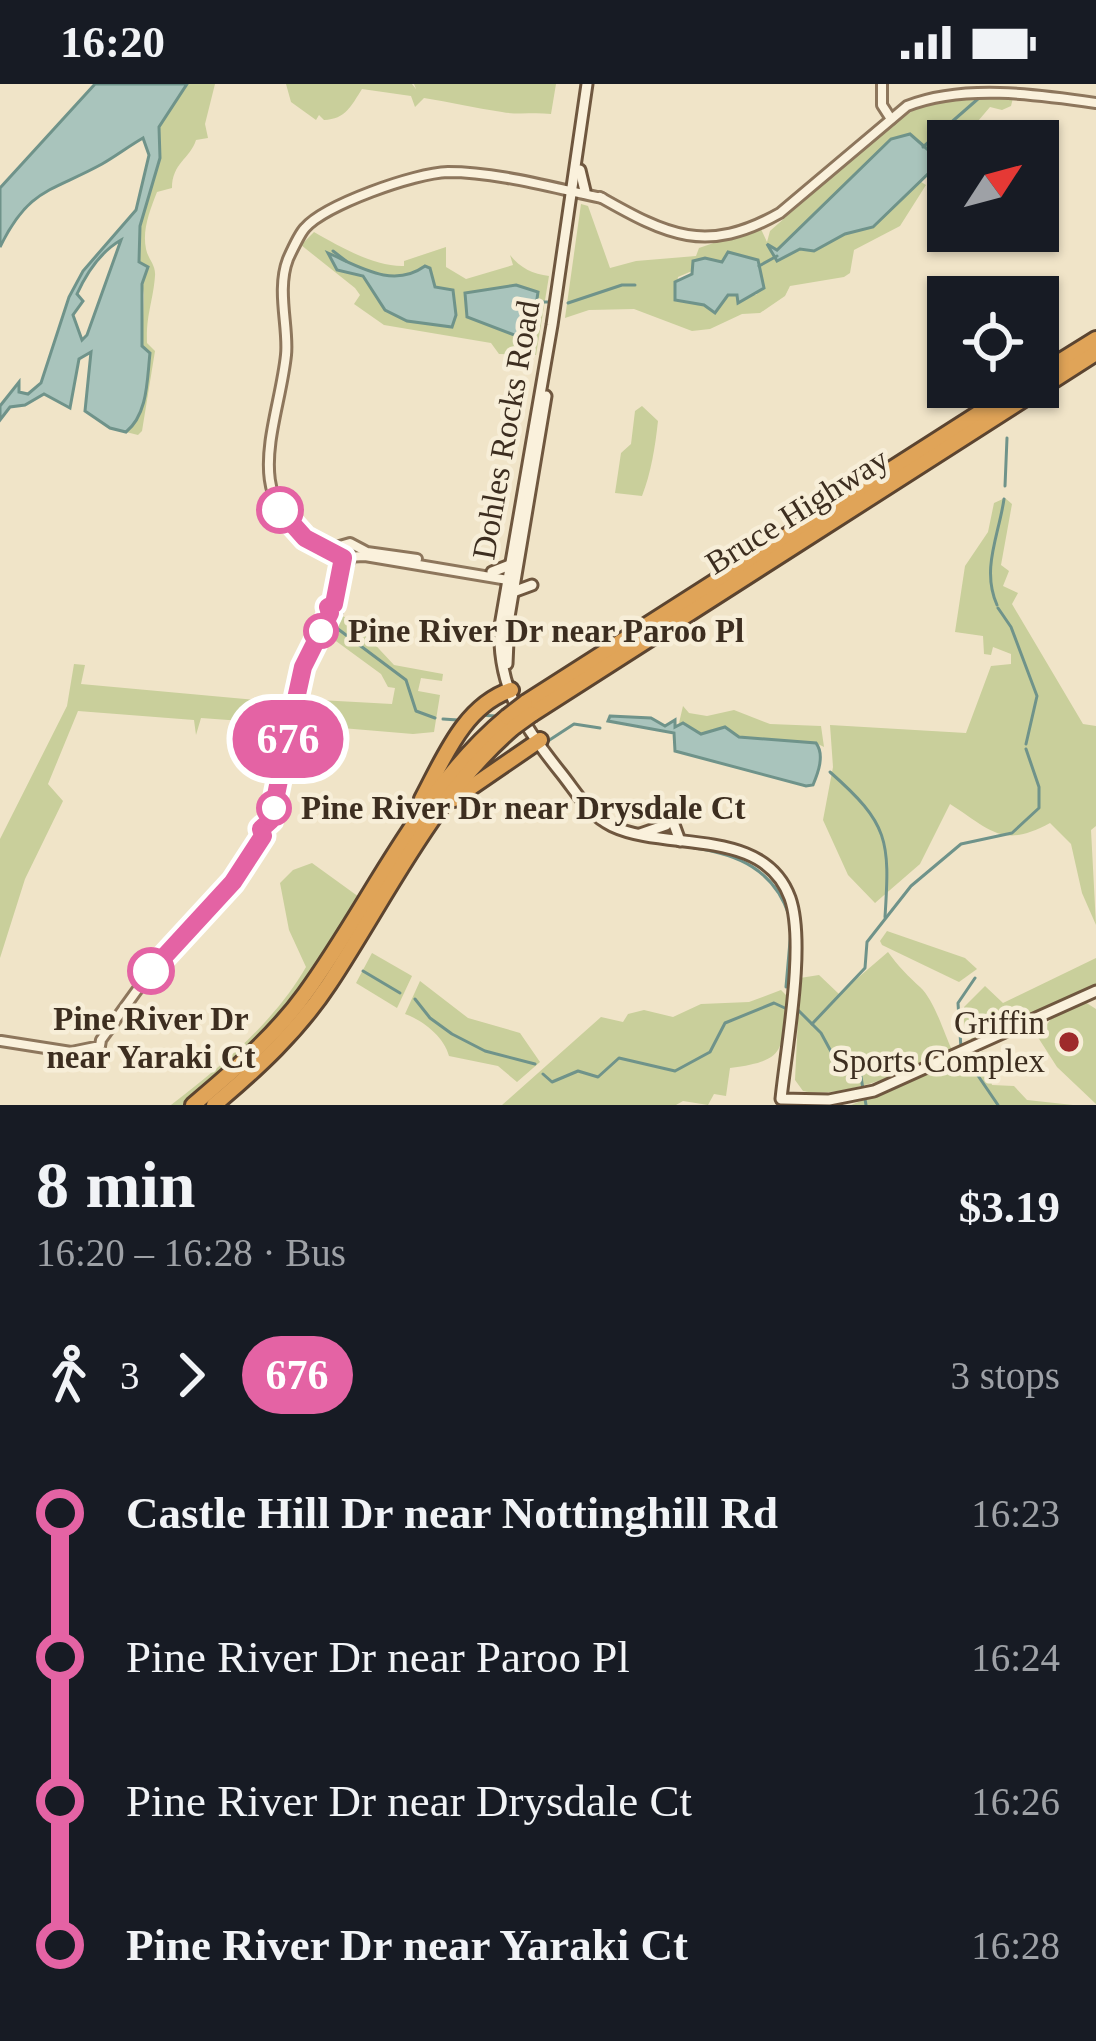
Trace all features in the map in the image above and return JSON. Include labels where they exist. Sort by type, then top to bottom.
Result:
[{"type":"highway","points":[[1059,362],[1096,338]]},
{"type":"highway","name":"Bruce Highway","points":[[528,708],[1096,353]]},
{"type":"highway","name":"Bruce Highway","points":[[193,1105],[250,1056],[302,999],[455,768],[528,708],[988,408]]},
{"type":"highway","points":[[414,824],[460,729],[506,692],[502,674]]},
{"type":"highway","name":"Bruce Highway","points":[[214,1105],[277,1048],[312,1008],[412,848],[456,786],[511,722]]},
{"type":"highway","points":[[412,848],[458,796],[536,746]]},
{"type":"main road","name":"Dohles Rocks Road","points":[[502,674],[500,629],[590,84]]},
{"type":"main road","name":"Dohles Rocks Road","points":[[512,578],[506,692],[536,746],[594,814],[640,834],[744,853],[775,874],[785,887],[794,929],[786,1102]]},
{"type":"main road","points":[[593,827],[594,814]]},
{"type":"main road","points":[[640,834],[669,822],[680,842],[665,851],[656,838]]},
{"type":"main road","points":[[786,1102],[836,1100],[874,1091],[1096,991]]},
{"type":"main road","name":"Dohles Rocks Road","points":[[786,1102],[787,1059]]},
{"type":"street","points":[[881,84],[882,105],[891,119]]},
{"type":"street","points":[[512,578],[328,550],[305,538],[280,510],[269,485],[269,449],[287,337],[282,302],[286,263],[305,232],[334,208],[432,173],[463,173],[574,190],[602,198],[650,226],[702,237],[753,226],[797,201],[891,119],[929,94],[964,87],[1096,103]]},
{"type":"street","points":[[0,1040],[71,1052],[97,1042],[148,974],[233,882],[265,831],[274,807],[303,667],[332,608],[348,554]]},
{"type":"green space","points":[[187,84],[215,84],[205,124],[208,138],[196,140],[175,173],[172,188],[157,192],[147,220],[146,249],[155,276],[147,343],[155,351],[138,435],[126,432],[142,406],[150,353],[142,346],[140,226],[160,159],[159,127]]},
{"type":"green space","points":[[286,84],[412,84],[416,89],[414,84],[556,84],[551,114],[508,113],[424,98],[415,107],[411,96],[362,89],[343,114],[324,120],[319,115],[316,120],[291,102]]},
{"type":"green space","points":[[948,92],[1013,98],[1011,106],[990,107],[979,120],[927,120],[927,152],[892,139],[792,237],[777,250],[770,246],[777,261],[801,249],[815,251],[845,234],[873,227],[918,180],[926,185],[900,226],[854,250],[850,273],[844,277],[790,286],[785,296],[760,313],[742,314],[710,329],[692,331],[634,309],[589,310],[565,318],[581,204],[588,206],[610,268],[696,256],[699,248],[760,227],[767,242],[770,231],[905,116]],"holes":[[[713,262],[722,262],[757,295],[728,295],[709,307],[675,300],[678,277]]]},
{"type":"green space","points":[[314,232],[357,255],[393,265],[404,266],[404,261],[446,247],[446,267],[466,279],[513,265],[510,255],[527,270],[549,276],[536,355],[499,354],[491,343],[384,325],[354,304],[360,295],[355,288],[301,245]]},
{"type":"green space","points":[[642,406],[658,421],[645,487],[642,496],[615,493],[621,453],[631,444],[635,411]]},
{"type":"green space","points":[[1005,498],[1012,504],[1001,565],[1009,571],[1003,586],[1018,593],[1012,604],[1083,724],[1096,726],[1096,826],[1091,830],[1096,925],[1082,893],[1071,844],[1050,823],[1020,835],[997,833],[950,804],[920,864],[875,903],[848,875],[823,820],[833,767],[830,725],[966,733],[991,666],[1011,664],[1011,654],[993,647],[991,655],[984,654],[983,636],[955,632],[965,566],[988,532],[994,503]]},
{"type":"green space","points":[[337,614],[352,620],[394,665],[443,674],[442,681],[421,678],[418,691],[440,695],[434,732],[318,726],[314,744],[293,741],[301,699],[392,704],[395,688],[325,633]]},
{"type":"green space","points":[[74,664],[85,665],[81,684],[289,703],[286,724],[201,718],[196,735],[194,720],[78,711],[48,784],[63,801],[25,879],[0,958],[0,839],[67,706]]},
{"type":"green space","points":[[683,706],[689,713],[707,716],[734,710],[770,724],[821,726],[824,747],[738,737],[725,727],[701,734],[679,723]]},
{"type":"green space","points":[[312,863],[359,897],[290,1004],[198,1094],[183,1105],[171,1105],[246,1042],[306,967],[289,930],[280,883],[293,870]]},
{"type":"green space","points":[[887,931],[965,958],[977,969],[959,982],[882,945]]},
{"type":"green space","points":[[888,952],[925,993],[953,1052],[858,1087],[803,1091],[795,1080],[800,978],[819,975],[839,994]]},
{"type":"green space","points":[[372,953],[412,976],[397,1008],[356,983]]},
{"type":"green space","points":[[1096,958],[1096,985],[973,1042],[964,1024],[964,1007],[985,986],[1003,1003]]},
{"type":"green space","points":[[420,981],[468,1018],[520,1033],[540,1062],[517,1082],[498,1066],[449,1056],[432,1030],[405,1014]]},
{"type":"green space","points":[[781,990],[788,997],[778,1050],[763,1061],[730,1068],[726,1096],[714,1094],[708,1105],[683,1101],[676,1105],[502,1105],[601,1017],[623,1022],[628,1014],[644,1010],[673,1017],[701,1004],[749,1002]]},
{"type":"green space","name":"Griffin Sports Complex","points":[[1085,1002],[1096,1009],[1096,1104],[1057,1067],[1032,1028],[1045,1027],[1051,1019]]},
{"type":"green space","points":[[983,1051],[992,1085],[1014,1086],[1027,1100],[1073,1105],[851,1105]]},
{"type":"water","points":[[95,84],[187,84],[159,127],[160,158],[140,226],[139,262],[148,267],[142,284],[142,346],[150,353],[142,406],[126,432],[110,428],[85,411],[91,352],[79,359],[70,408],[44,394],[10,407],[0,420],[0,406],[19,382],[19,392],[28,394],[41,383],[69,297],[83,271],[136,210],[149,155],[143,138],[32,202],[0,247],[0,188]],"holes":[[[121,240],[82,340],[73,315],[83,301],[77,294],[95,263]]]},
{"type":"water","points":[[910,134],[927,149],[927,175],[873,227],[845,234],[814,251],[800,249],[777,261],[767,244],[777,250],[891,139]]},
{"type":"water","points":[[728,252],[758,260],[764,288],[738,303],[737,295],[728,295],[715,313],[704,305],[675,300],[675,282],[692,274],[693,261],[722,262]]},
{"type":"water","points":[[328,253],[389,276],[430,268],[435,287],[453,290],[456,315],[452,327],[407,321],[385,310],[363,276],[337,270]]},
{"type":"water","points":[[516,285],[538,292],[532,333],[525,339],[467,317],[465,293]]},
{"type":"water","points":[[610,716],[651,718],[665,726],[675,720],[675,727],[683,723],[701,734],[725,727],[739,737],[816,743],[819,770],[813,785],[806,786],[675,751],[674,733],[608,721]]},
{"type":"waterway","points":[[923,147],[979,98]]},
{"type":"waterway","points":[[333,251],[346,261]]},
{"type":"waterway","points":[[759,266],[777,256]]},
{"type":"waterway","points":[[568,303],[635,285]]},
{"type":"waterway","points":[[537,302],[549,302]]},
{"type":"waterway","points":[[1005,486],[1007,438]]},
{"type":"waterway","points":[[997,605],[991,565],[1004,499]]},
{"type":"waterway","points":[[998,608],[1011,627],[1037,696],[1026,744]]},
{"type":"waterway","points":[[330,623],[406,680],[416,711],[435,718]]},
{"type":"waterway","points":[[479,715],[496,716]]},
{"type":"waterway","points":[[443,719],[458,720]]},
{"type":"waterway","points":[[548,741],[574,724],[600,728]]},
{"type":"waterway","points":[[812,1024],[865,968],[867,942],[911,886],[961,844],[1012,833],[1039,808],[1039,787],[1026,749]]},
{"type":"waterway","points":[[830,772],[864,806],[882,835],[887,869],[885,917]]},
{"type":"waterway","points":[[694,848],[752,867],[774,886],[789,915]]},
{"type":"waterway","points":[[786,987],[791,930]]},
{"type":"waterway","points":[[363,971],[400,993]]},
{"type":"waterway","points":[[961,1048],[958,1003],[975,978]]},
{"type":"waterway","points":[[415,999],[452,1034],[485,1051],[535,1064]]},
{"type":"waterway","points":[[543,1074],[552,1082],[578,1071],[598,1077],[619,1058],[675,1071],[710,1052],[725,1023],[774,1003],[787,1009]]},
{"type":"waterway","points":[[798,1010],[821,1033],[834,1057],[860,1071],[863,1089]]},
{"type":"waterway","points":[[966,1058],[998,1105]]},
{"type":"waterway","points":[[865,1099],[866,1105]]},
{"type":"bus line","name":"676","points":[[151,971],[233,882],[263,836],[261,829],[271,820],[292,716],[297,712],[301,674],[343,576],[343,558],[305,538],[280,510]]},
{"type":"place","name":"Pine River Dr near Paroo Pl","points":[[321,631]]},
{"type":"place","name":"Pine River Dr near Drysdale Ct","points":[[274,808]]},
{"type":"place","name":"Pine River Dr near Yaraki Ct","points":[[151,971]]},
{"type":"place","name":"Griffin Sports Complex","points":[[1069,1042]]}]
